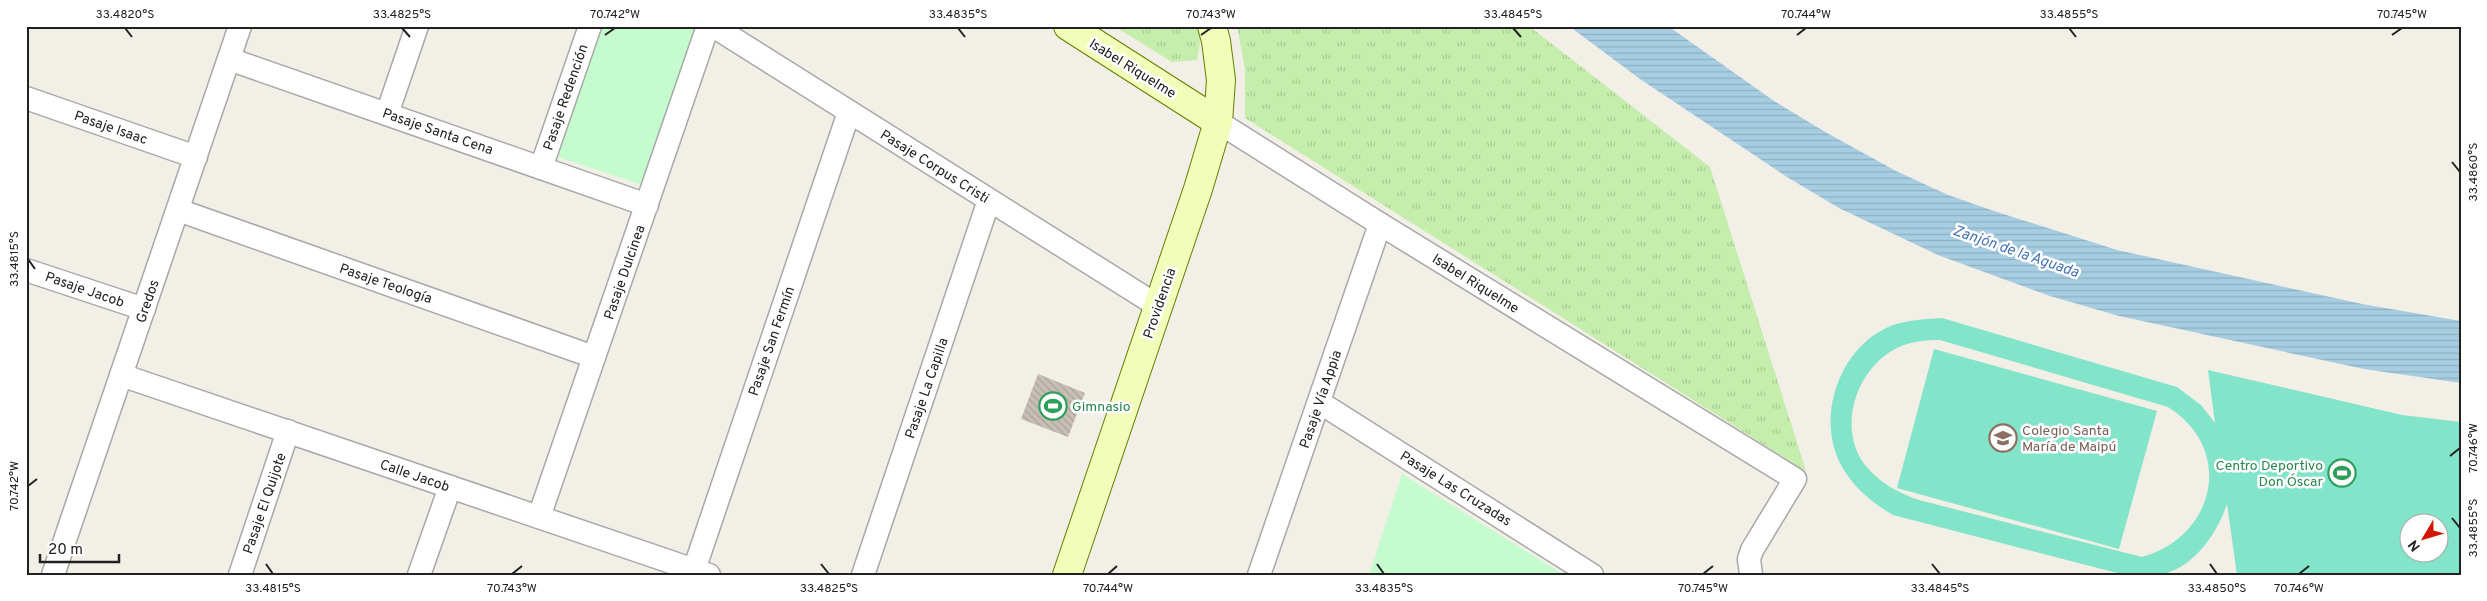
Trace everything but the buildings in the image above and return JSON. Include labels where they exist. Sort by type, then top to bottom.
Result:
[{"type":"street","name":"Gredos","points":[[53,575],[240,26]]},
{"type":"street","points":[[387,114],[417,26]]},
{"type":"street","name":"Pasaje Redención","points":[[541,168],[590,26]]},
{"type":"street","name":"Pasaje Dulcinea","points":[[539,517],[708,26]]},
{"type":"street","name":"Pasaje Corpus Cristi","points":[[712,26],[1158,306]]},
{"type":"street","name":"Isabel Riquelme","points":[[1068,26],[1380,224],[1795,479],[1752,550],[1749,559],[1751,575]]},
{"type":"street","name":"Providencia","points":[[1067,575],[1206,164],[1218,122],[1221,102],[1220,62],[1212,26]]},
{"type":"street","name":"Pasaje Santa Cena","points":[[229,59],[647,205]]},
{"type":"street","name":"Pasaje Isaac","points":[[26,98],[196,157]]},
{"type":"street","name":"Pasaje San Fermín","points":[[687,571],[849,112]]},
{"type":"street","name":"Pasaje La Capilla","points":[[863,575],[989,200]]},
{"type":"street","name":"Pasaje Teología","points":[[178,210],[594,357]]},
{"type":"street","name":"Pasaje Vía Appia","points":[[1260,575],[1380,224]]},
{"type":"street","name":"Pasaje Jacob","points":[[26,270],[144,309]]},
{"type":"street","name":"Calle Jacob","points":[[121,375],[450,486],[687,571]]},
{"type":"street","name":"Pasaje Las Cruzadas","points":[[1319,402],[1592,575]]},
{"type":"street","name":"Pasaje El Quijote","points":[[240,575],[288,432]]},
{"type":"street","points":[[418,575],[450,486]]},
{"type":"green space","points":[[602,26],[688,26],[700,33],[646,186],[558,157]]},
{"type":"green space","points":[[1114,26],[1200,26],[1202,30],[1197,60],[1172,62]]},
{"type":"green space","points":[[1237,26],[1529,26],[1710,167],[1806,471],[1245,118],[1245,70]]},
{"type":"green space","name":"Centro Deportivo Don Óscar","points":[[1942,318],[2177,387],[2201,405],[2215,423],[2208,370],[2402,415],[2461,422],[2461,575],[2237,575],[2227,504],[2223,516],[2210,539],[2192,559],[2170,572],[2157,575],[2125,575],[1893,515],[1864,494],[1841,465],[1834,446],[1831,425],[1832,404],[1837,384],[1846,365],[1859,348],[1874,335],[1893,325]],"holes":[[[1940,340],[2168,407],[2189,425],[2203,445],[2209,467],[2208,490],[2200,511],[2187,531],[2167,546],[2142,557],[1919,500],[1904,494],[1883,482],[1865,465],[1856,450],[1852,433],[1855,399],[1862,383],[1872,368],[1884,356],[1899,347],[1909,343],[1924,341]]]},
{"type":"green space","points":[[1934,349],[2157,411],[2119,549],[1897,488]]},
{"type":"green space","points":[[1402,474],[1564,575],[1369,575]]},
{"type":"water","name":"Zanjón de la Aguada","points":[[1569,26],[1668,26],[1774,101],[1827,133],[1896,171],[1948,195],[1997,212],[2117,250],[2362,304],[2461,321],[2461,383],[2364,369],[2119,316],[2050,296],[1938,255],[1839,208],[1787,177],[1640,79]]},
{"type":"place","name":"Gimnasio","points":[[1053,406]]},
{"type":"place","name":"Colegio Santa María de Maipú","points":[[2003,438]]},
{"type":"place","name":"Centro Deportivo Don Óscar","points":[[2342,473]]}]
